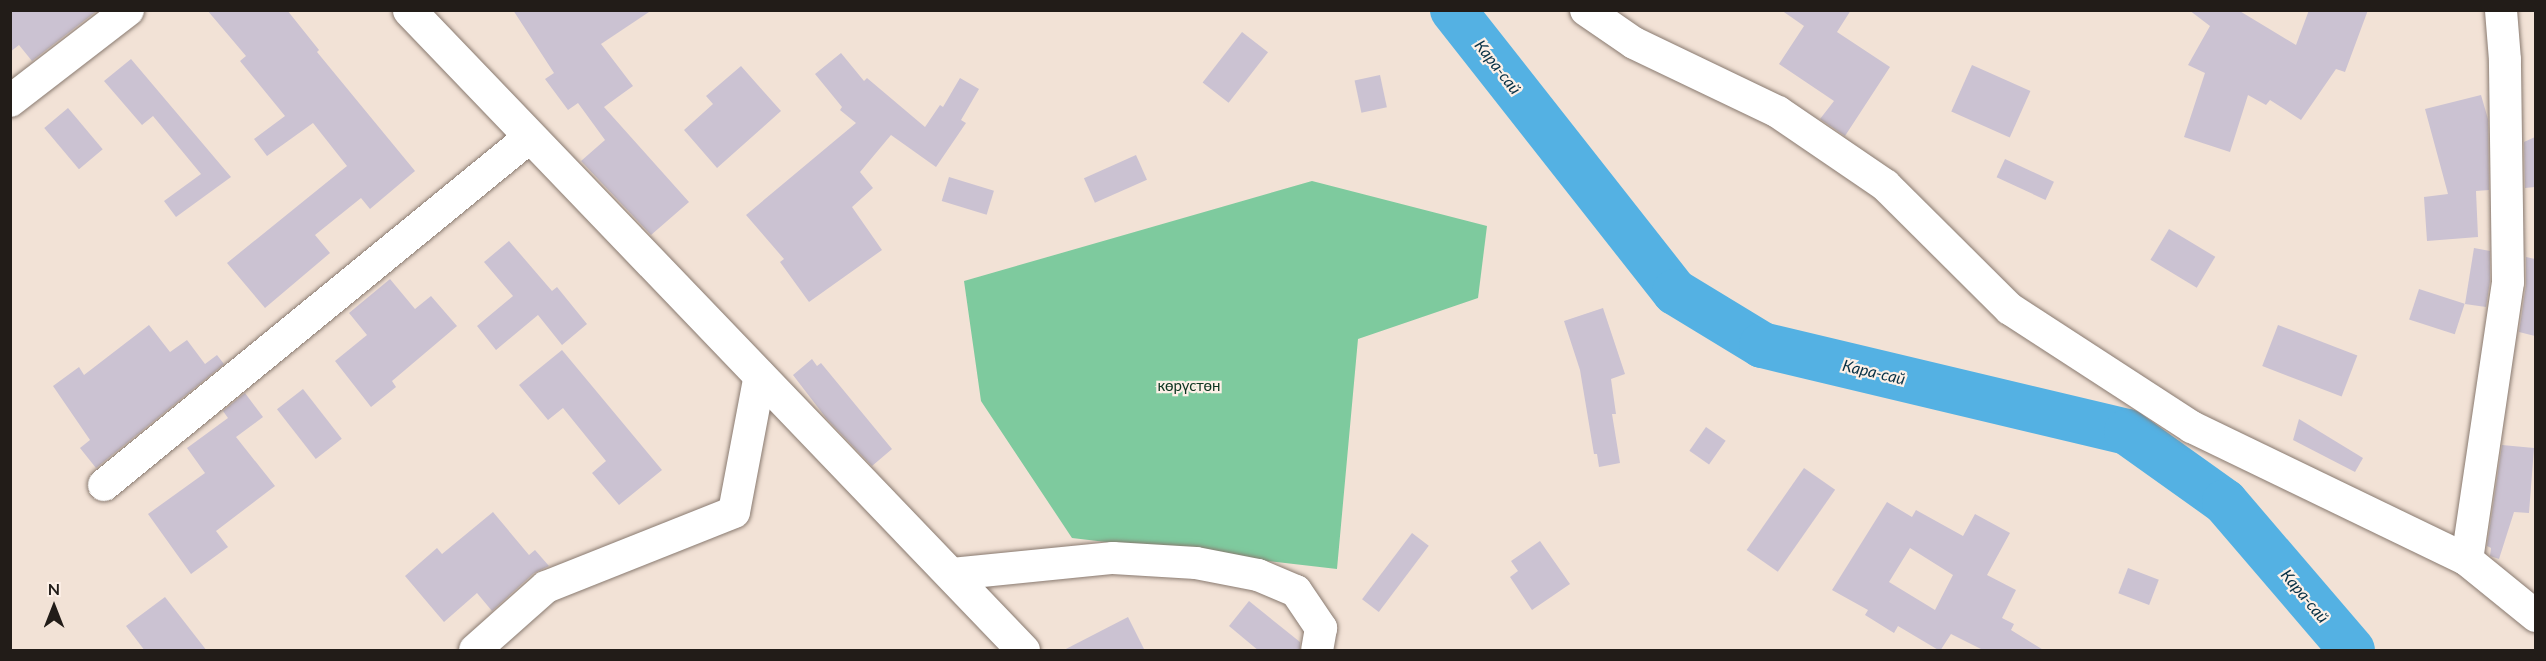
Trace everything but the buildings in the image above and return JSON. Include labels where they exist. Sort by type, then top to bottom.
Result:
[{"type":"main road","points":[[409,10],[952,574],[1023,651]]},
{"type":"street","points":[[10,101],[128,10]]},
{"type":"street","points":[[2467,560],[2508,282],[2505,60],[2501,10]]},
{"type":"street","points":[[1601,15],[1634,43],[1778,112],[1885,185],[2010,309],[2192,427],[2467,560],[2535,616]]},
{"type":"street","points":[[104,485],[530,136]]},
{"type":"street","points":[[475,651],[546,587],[734,512],[760,375]]},
{"type":"street","points":[[952,574],[1113,558],[1196,562],[1258,575],[1296,591],[1321,628],[1317,651]]},
{"type":"green space","name":"көрүстөн","points":[[1312,181],[1487,226],[1478,298],[1358,339],[1337,569],[1072,538],[981,401],[964,281]]},
{"type":"waterway","name":"Кара-сай","points":[[1453,10],[1675,292],[1762,345],[2127,432],[2225,502],[2352,650]]}]
